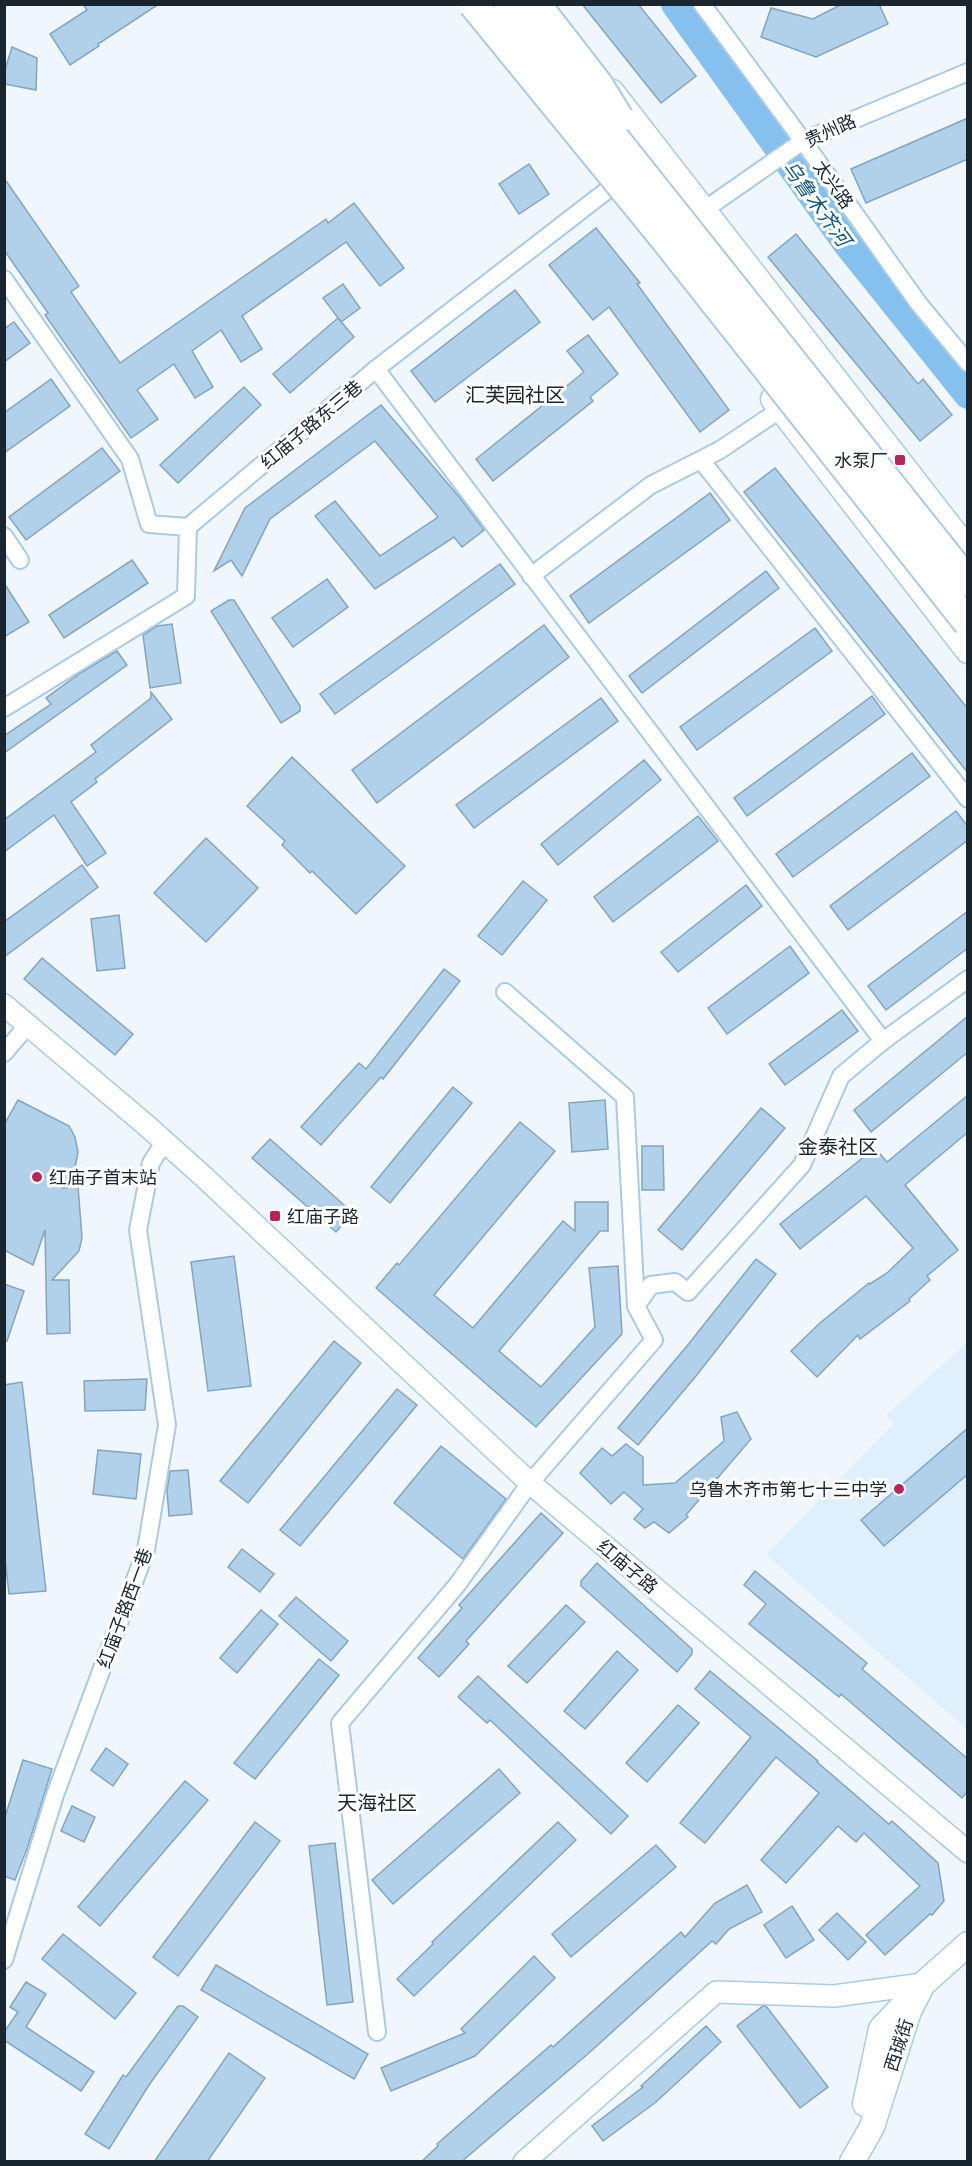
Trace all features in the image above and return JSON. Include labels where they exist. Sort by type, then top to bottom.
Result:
[{"type":"highway","points":[[472,4],[667,242],[968,623]]},
{"type":"highway","points":[[508,4],[650,159],[968,582]]},
{"type":"highway","points":[[536,4],[597,84],[632,140],[650,159]]},
{"type":"main road","points":[[461,4],[552,121],[610,188],[968,651]]},
{"type":"main road","points":[[543,4],[650,159],[704,209],[968,550]]},
{"type":"main road","name":"西珹街","points":[[852,2162],[872,2127],[909,2011],[923,1984],[968,1944]]},
{"type":"main road","points":[[837,2162],[859,2131],[881,2029],[923,1984]]},
{"type":"street","name":"太兴路","points":[[702,4],[800,143],[919,304],[968,363]]},
{"type":"street","name":"贵州路","points":[[655,246],[800,143],[968,72]]},
{"type":"street","name":"红庙子路东三巷","points":[[188,527],[376,369],[650,159]]},
{"type":"street","points":[[4,279],[130,459],[148,524],[188,527],[186,596],[4,708]]},
{"type":"street","points":[[376,369],[883,1041]]},
{"type":"street","points":[[531,576],[651,485],[701,460],[781,408]]},
{"type":"street","points":[[701,460],[968,799]]},
{"type":"street","points":[[4,536],[20,560]]},
{"type":"street","points":[[636,1306],[651,1285],[675,1282],[688,1292],[802,1165],[841,1076],[883,1041],[968,980]]},
{"type":"street","points":[[376,2032],[340,1723],[457,1585],[530,1483],[654,1340],[636,1306],[625,1097],[505,992]]},
{"type":"street","name":"红庙子路","points":[[4,1005],[165,1142],[530,1483],[968,1852]]},
{"type":"street","points":[[4,1053],[28,1025]]},
{"type":"street","name":"红庙子路西一巷","points":[[4,1960],[55,1795],[146,1550],[167,1425],[138,1230],[151,1163],[165,1142]]},
{"type":"street","points":[[524,2162],[716,1992],[834,1996],[923,1984]]},
{"type":"shaded area","name":"乌鲁木齐市第七十三中学","points":[[967,1343],[967,1729],[766,1555],[894,1423],[886,1415]]},
{"type":"building","points":[[83,4],[159,4],[70,65],[50,34],[87,10]]},
{"type":"building","points":[[582,4],[638,4],[696,76],[661,103]]},
{"type":"building","points":[[842,4],[879,4],[888,24],[816,57],[761,37],[771,8],[813,19]]},
{"type":"building","points":[[12,47],[37,58],[36,90],[4,84],[4,73]]},
{"type":"building","points":[[968,118],[968,159],[866,203],[851,169]]},
{"type":"building","points":[[529,164],[549,194],[519,214],[499,184]]},
{"type":"building","points":[[4,178],[79,286],[71,292],[120,363],[326,219],[328,223],[354,203],[404,268],[380,286],[346,242],[242,316],[262,349],[241,362],[221,330],[192,351],[213,387],[195,398],[174,364],[137,390],[158,419],[131,438],[45,315],[48,313],[4,250]]},
{"type":"building","points":[[596,228],[640,283],[637,284],[729,410],[700,432],[609,307],[593,320],[549,265]]},
{"type":"building","points":[[796,234],[918,384],[923,379],[952,415],[920,441],[768,257]]},
{"type":"building","points":[[343,284],[360,308],[341,322],[323,298]]},
{"type":"building","points":[[515,290],[540,322],[435,402],[411,371]]},
{"type":"building","points":[[338,318],[354,337],[290,393],[273,374]]},
{"type":"building","points":[[14,322],[30,343],[4,362],[4,329]]},
{"type":"building","points":[[588,335],[618,374],[590,397],[593,401],[493,481],[476,459],[584,372],[567,351]]},
{"type":"building","points":[[51,379],[70,406],[4,453],[4,413]]},
{"type":"building","points":[[244,387],[261,405],[178,483],[160,465]]},
{"type":"building","points":[[381,405],[460,498],[484,530],[462,547],[454,537],[375,589],[315,516],[335,501],[380,556],[438,517],[375,441],[270,519],[242,576],[231,560],[214,571],[245,508]]},
{"type":"building","points":[[102,448],[120,471],[26,540],[9,517]]},
{"type":"building","points":[[775,468],[968,709],[968,773],[744,492]]},
{"type":"building","points":[[710,493],[730,520],[589,623],[570,596]]},
{"type":"building","points":[[132,560],[148,583],[64,638],[49,615]]},
{"type":"building","points":[[500,564],[515,584],[335,714],[320,694]]},
{"type":"building","points":[[766,571],[779,588],[642,693],[629,676]]},
{"type":"building","points":[[327,579],[348,607],[293,647],[272,618]]},
{"type":"building","points":[[4,583],[29,622],[4,637]]},
{"type":"building","points":[[229,600],[234,600],[300,706],[300,711],[281,723],[211,611]]},
{"type":"building","points":[[172,624],[181,683],[150,688],[143,635],[157,626]]},
{"type":"building","points":[[544,625],[569,657],[377,803],[352,770]]},
{"type":"building","points":[[815,628],[832,651],[697,750],[680,727]]},
{"type":"building","points":[[117,651],[127,665],[4,753],[4,736],[51,704],[46,698],[82,672]]},
{"type":"building","points":[[151,692],[172,719],[95,779],[97,782],[71,802],[106,853],[87,866],[54,815],[4,852],[4,820],[96,752],[91,745],[151,698]]},
{"type":"building","points":[[872,696],[885,714],[747,816],[734,798]]},
{"type":"building","points":[[601,698],[618,721],[474,828],[456,805]]},
{"type":"building","points":[[912,753],[930,776],[793,877],[776,854]]},
{"type":"building","points":[[292,757],[405,866],[356,914],[312,871],[310,873],[282,845],[285,841],[247,806]]},
{"type":"building","points":[[644,760],[661,780],[558,865],[541,844]]},
{"type":"building","points":[[956,811],[968,827],[968,840],[848,930],[830,906]]},
{"type":"building","points":[[698,816],[718,841],[613,922],[594,897]]},
{"type":"building","points":[[206,838],[258,888],[206,942],[154,893]]},
{"type":"building","points":[[82,865],[98,887],[4,957],[4,922]]},
{"type":"building","points":[[523,881],[547,900],[502,955],[478,936]]},
{"type":"building","points":[[746,885],[762,906],[678,972],[661,952]]},
{"type":"building","points":[[968,911],[968,948],[886,1010],[868,986]]},
{"type":"building","points":[[119,915],[125,968],[97,971],[91,919]]},
{"type":"building","points":[[790,946],[809,973],[727,1034],[708,1008]]},
{"type":"building","points":[[42,958],[133,1034],[115,1055],[24,979]]},
{"type":"building","points":[[444,969],[460,981],[383,1079],[381,1077],[321,1145],[301,1127],[359,1063],[366,1069]]},
{"type":"building","points":[[842,1010],[858,1031],[785,1085],[769,1064]]},
{"type":"building","points":[[968,1016],[968,1052],[871,1132],[854,1110]]},
{"type":"building","points":[[453,1087],[472,1103],[390,1203],[371,1187]]},
{"type":"building","points":[[968,1095],[968,1132],[905,1185],[958,1250],[927,1276],[930,1280],[909,1299],[910,1301],[860,1339],[858,1335],[817,1377],[791,1351],[820,1323],[869,1283],[887,1273],[913,1248],[866,1196],[800,1249],[780,1224],[875,1148],[887,1162]]},
{"type":"building","name":"红庙子首末站","points":[[18,1100],[69,1126],[75,1137],[78,1152],[75,1168],[63,1188],[78,1186],[82,1238],[79,1251],[52,1280],[69,1280],[70,1333],[47,1334],[45,1230],[33,1265],[4,1250],[4,1125]]},
{"type":"building","points":[[605,1100],[608,1149],[572,1152],[569,1103]]},
{"type":"building","points":[[761,1108],[785,1128],[682,1250],[658,1230]]},
{"type":"building","points":[[520,1122],[555,1151],[434,1295],[473,1328],[563,1221],[575,1231],[575,1202],[608,1202],[608,1231],[600,1231],[499,1351],[541,1387],[595,1327],[589,1268],[618,1266],[622,1334],[536,1427],[376,1288],[397,1263],[399,1265]]},
{"type":"building","points":[[270,1139],[353,1213],[336,1232],[252,1158]]},
{"type":"building","points":[[642,1146],[663,1146],[664,1190],[642,1190]]},
{"type":"building","points":[[234,1256],[251,1386],[208,1391],[191,1262]]},
{"type":"building","points":[[756,1259],[776,1274],[696,1376],[638,1445],[618,1428]]},
{"type":"building","points":[[4,1284],[24,1291],[7,1341],[4,1341]]},
{"type":"building","points":[[334,1341],[361,1363],[248,1503],[220,1481]]},
{"type":"building","points":[[147,1379],[145,1410],[85,1411],[84,1381]]},
{"type":"building","points":[[22,1382],[46,1591],[9,1594],[4,1550],[4,1385]]},
{"type":"building","points":[[397,1389],[417,1405],[300,1546],[280,1530]]},
{"type":"building","points":[[737,1412],[751,1439],[686,1515],[688,1517],[669,1533],[654,1522],[645,1528],[634,1519],[643,1509],[624,1492],[611,1504],[580,1473],[602,1448],[612,1456],[626,1444],[643,1457],[643,1485],[675,1483],[724,1441],[721,1417]]},
{"type":"building","points":[[968,1428],[968,1474],[884,1546],[861,1520]]},
{"type":"building","points":[[441,1446],[506,1499],[463,1559],[394,1503]]},
{"type":"building","points":[[98,1450],[141,1454],[136,1499],[93,1494]]},
{"type":"building","points":[[188,1470],[192,1514],[169,1516],[167,1491],[170,1471]]},
{"type":"building","points":[[541,1513],[563,1533],[466,1641],[469,1644],[439,1677],[418,1658],[462,1608],[459,1605]]},
{"type":"building","points":[[242,1549],[274,1574],[260,1592],[228,1567]]},
{"type":"building","points":[[597,1563],[692,1649],[692,1654],[677,1672],[581,1586],[581,1581]]},
{"type":"building","points":[[755,1571],[867,1663],[862,1669],[968,1759],[968,1791],[962,1798],[841,1694],[839,1697],[749,1624],[766,1604],[744,1585]]},
{"type":"building","points":[[296,1597],[348,1641],[331,1661],[279,1616]]},
{"type":"building","points":[[566,1605],[585,1622],[527,1683],[508,1666]]},
{"type":"building","points":[[261,1610],[278,1624],[237,1673],[220,1658]]},
{"type":"building","points":[[617,1651],[638,1670],[585,1729],[564,1711]]},
{"type":"building","points":[[319,1659],[339,1675],[255,1779],[234,1763]]},
{"type":"building","points":[[710,1671],[889,1824],[892,1821],[938,1863],[944,1901],[932,1915],[930,1914],[885,1955],[866,1935],[920,1886],[864,1833],[856,1842],[838,1826],[786,1883],[761,1860],[819,1793],[776,1757],[705,1843],[680,1823],[751,1737],[695,1689]]},
{"type":"building","points":[[478,1676],[628,1816],[611,1834],[490,1720],[487,1723],[458,1697]]},
{"type":"building","points":[[678,1705],[699,1723],[647,1782],[626,1763]]},
{"type":"building","points":[[106,1748],[128,1764],[113,1786],[91,1770]]},
{"type":"building","points":[[23,1760],[52,1769],[15,1880],[4,1876],[4,1820]]},
{"type":"building","points":[[499,1769],[520,1793],[393,1904],[372,1880]]},
{"type":"building","points":[[185,1781],[208,1800],[100,1926],[78,1907]]},
{"type":"building","points":[[72,1806],[95,1817],[84,1842],[61,1831]]},
{"type":"building","points":[[255,1822],[280,1841],[178,1976],[153,1957]]},
{"type":"building","points":[[558,1822],[576,1840],[414,1996],[397,1979],[433,1944],[432,1942]]},
{"type":"building","points":[[335,1843],[353,2002],[327,2005],[309,1846]]},
{"type":"building","points":[[656,1845],[676,1867],[571,1957],[552,1934]]},
{"type":"building","points":[[747,1885],[762,1912],[729,1929],[716,1944],[712,1941],[589,2053],[461,2162],[421,2162],[438,2146],[437,2144],[551,2045],[553,2047],[681,1932],[685,1937],[715,1903]]},
{"type":"building","points":[[792,1906],[814,1940],[786,1958],[764,1925]]},
{"type":"building","points":[[837,1913],[866,1942],[848,1960],[819,1930]]},
{"type":"building","points":[[63,1934],[136,1993],[115,2019],[42,1959]]},
{"type":"building","points":[[534,1956],[555,1978],[475,2056],[391,2091],[381,2068],[465,2033],[461,2029]]},
{"type":"building","points":[[216,1965],[368,2054],[354,2079],[201,1990]]},
{"type":"building","points":[[26,1982],[46,1994],[26,2027],[94,2072],[81,2091],[4,2040],[4,2032],[18,2012],[10,2007]]},
{"type":"building","points":[[178,2006],[183,2006],[198,2017],[149,2085],[109,2149],[85,2134],[123,2075],[126,2077]]},
{"type":"building","points":[[766,2006],[828,2087],[800,2108],[737,2026]]},
{"type":"building","points":[[706,2026],[721,2042],[656,2102],[603,2141],[592,2126],[643,2087],[641,2086]]},
{"type":"building","points":[[229,2053],[265,2078],[207,2162],[154,2162]]},
{"type":"waterway","name":"乌鲁木齐河","points":[[675,4],[847,244],[968,395]]},
{"type":"place","name":"水泵厂","points":[[900,460]]},
{"type":"place","name":"红庙子首末站","points":[[37,1177]]},
{"type":"place","name":"红庙子路","points":[[275,1216]]},
{"type":"place","name":"乌鲁木齐市第七十三中学","points":[[899,1489]]},
{"type":"district","name":"汇芙园社区","points":[[515,394]]},
{"type":"district","name":"金泰社区","points":[[838,1146]]},
{"type":"district","name":"天海社区","points":[[377,1802]]}]
